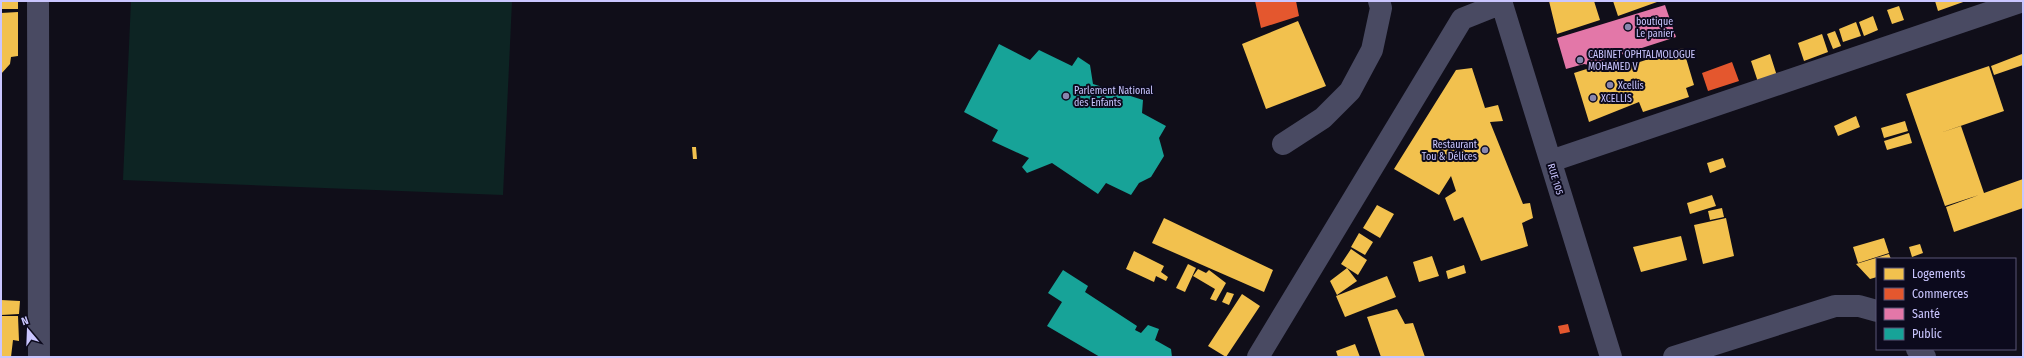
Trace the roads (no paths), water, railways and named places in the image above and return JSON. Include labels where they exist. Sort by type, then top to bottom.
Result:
[{"type":"street","points":[[38,1],[39,357]]},
{"type":"street","points":[[1283,144],[1323,118],[1350,91],[1372,50],[1381,8],[1379,1]]},
{"type":"street","points":[[1551,161],[2023,1]]},
{"type":"street","points":[[1258,357],[1462,19],[1502,2]]},
{"type":"street","name":"RUE 105","points":[[1502,2],[1611,357]]},
{"type":"street","points":[[1674,357],[1834,306],[1859,306],[1876,311]]},
{"type":"place","name":"boutique Le panier","points":[[1628,27]]},
{"type":"place","name":"CABINET OPHTALMOLOGUE MOHAMED V","points":[[1580,60]]},
{"type":"place","name":"Xcellis","points":[[1610,85]]},
{"type":"place","name":"Parlement National des Enfants","points":[[1066,96]]},
{"type":"place","name":"XCELLIS","points":[[1593,98]]},
{"type":"place","name":"Restaurant Tou & Délices","points":[[1485,150]]}]
